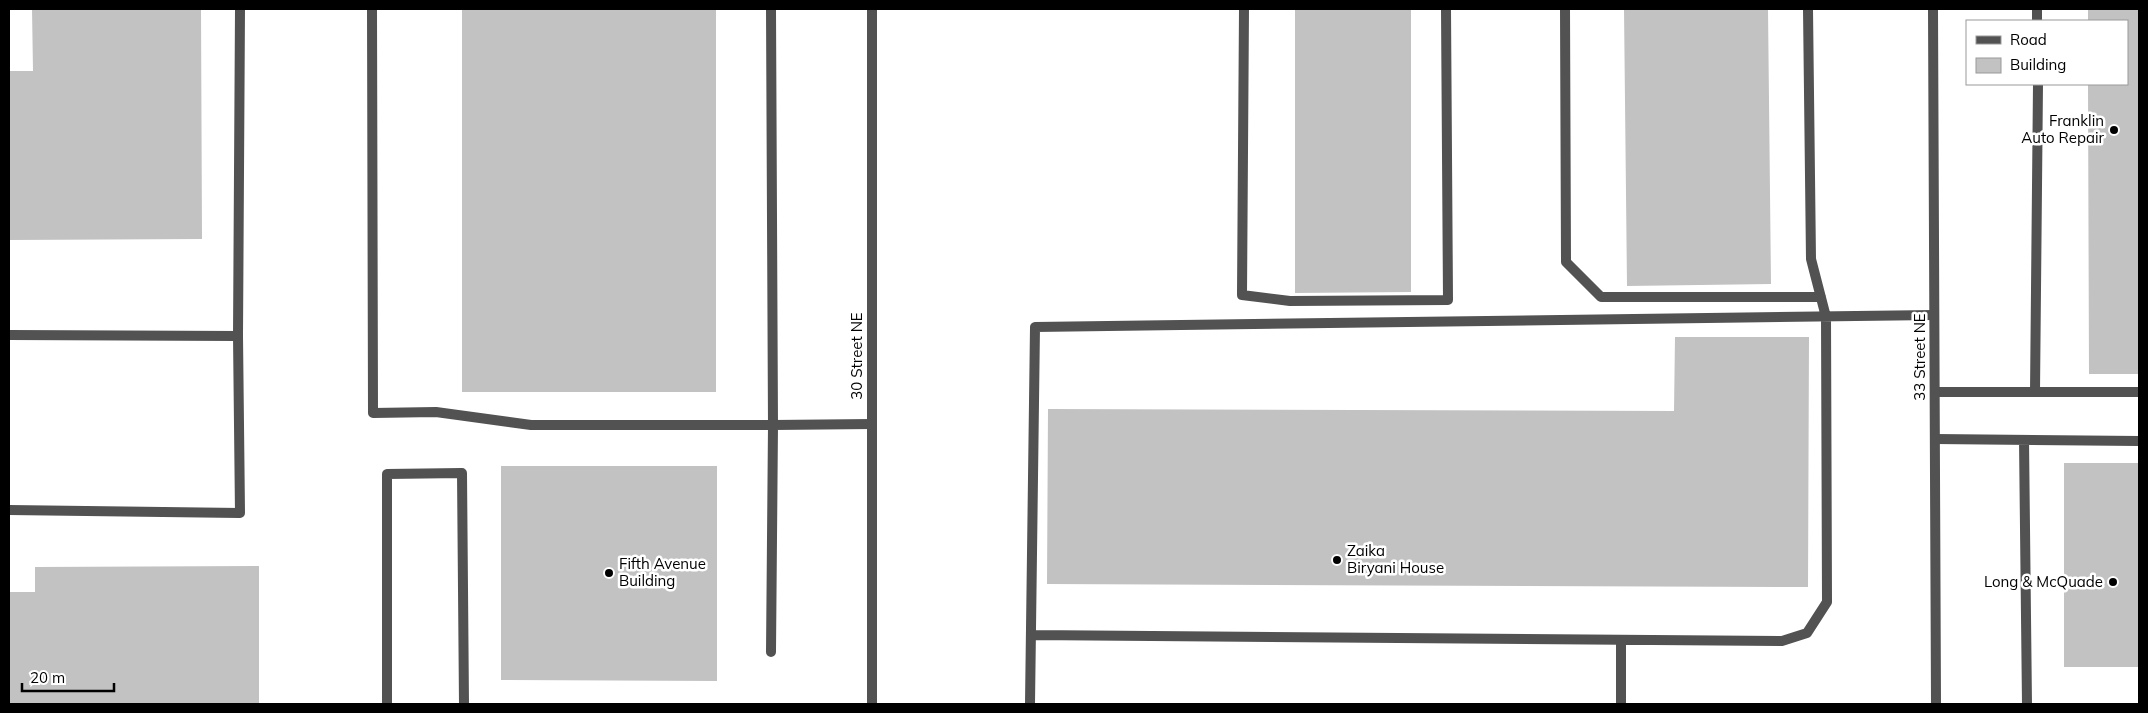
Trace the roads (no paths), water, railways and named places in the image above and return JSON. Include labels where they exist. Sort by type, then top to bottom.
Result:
[{"type":"street","points":[[9,510],[240,513],[238,336],[240,9]]},
{"type":"street","points":[[372,9],[373,413],[436,412],[531,424],[872,424]]},
{"type":"street","points":[[771,9],[773,424],[771,652]]},
{"type":"street","name":"30 Street NE","points":[[872,9],[872,704]]},
{"type":"street","points":[[1244,9],[1242,294],[1290,301],[1448,300],[1446,9]]},
{"type":"street","points":[[1565,9],[1566,262],[1601,297],[1821,297]]},
{"type":"street","points":[[1031,635],[1782,641],[1806,633],[1827,602],[1826,317],[1811,259],[1808,9]]},
{"type":"street","name":"33 Street NE","points":[[1933,9],[1936,704]]},
{"type":"street","points":[[2036,392],[2038,85]]},
{"type":"street","points":[[1030,704],[1035,327],[1934,315]]},
{"type":"street","points":[[9,335],[238,336]]},
{"type":"street","points":[[1935,392],[2139,392]]},
{"type":"street","points":[[1935,439],[2139,441]]},
{"type":"street","points":[[2024,440],[2027,704]]},
{"type":"street","points":[[388,704],[387,474],[462,473],[464,704]]},
{"type":"street","points":[[1621,640],[1621,704]]},
{"type":"place","name":"Franklin Auto Repair","points":[[2114,130]]},
{"type":"place","name":"Zaika Biryani House","points":[[1337,560]]},
{"type":"place","name":"Fifth Avenue Building","points":[[609,573]]},
{"type":"place","name":"Long & McQuade","points":[[2113,582]]}]
